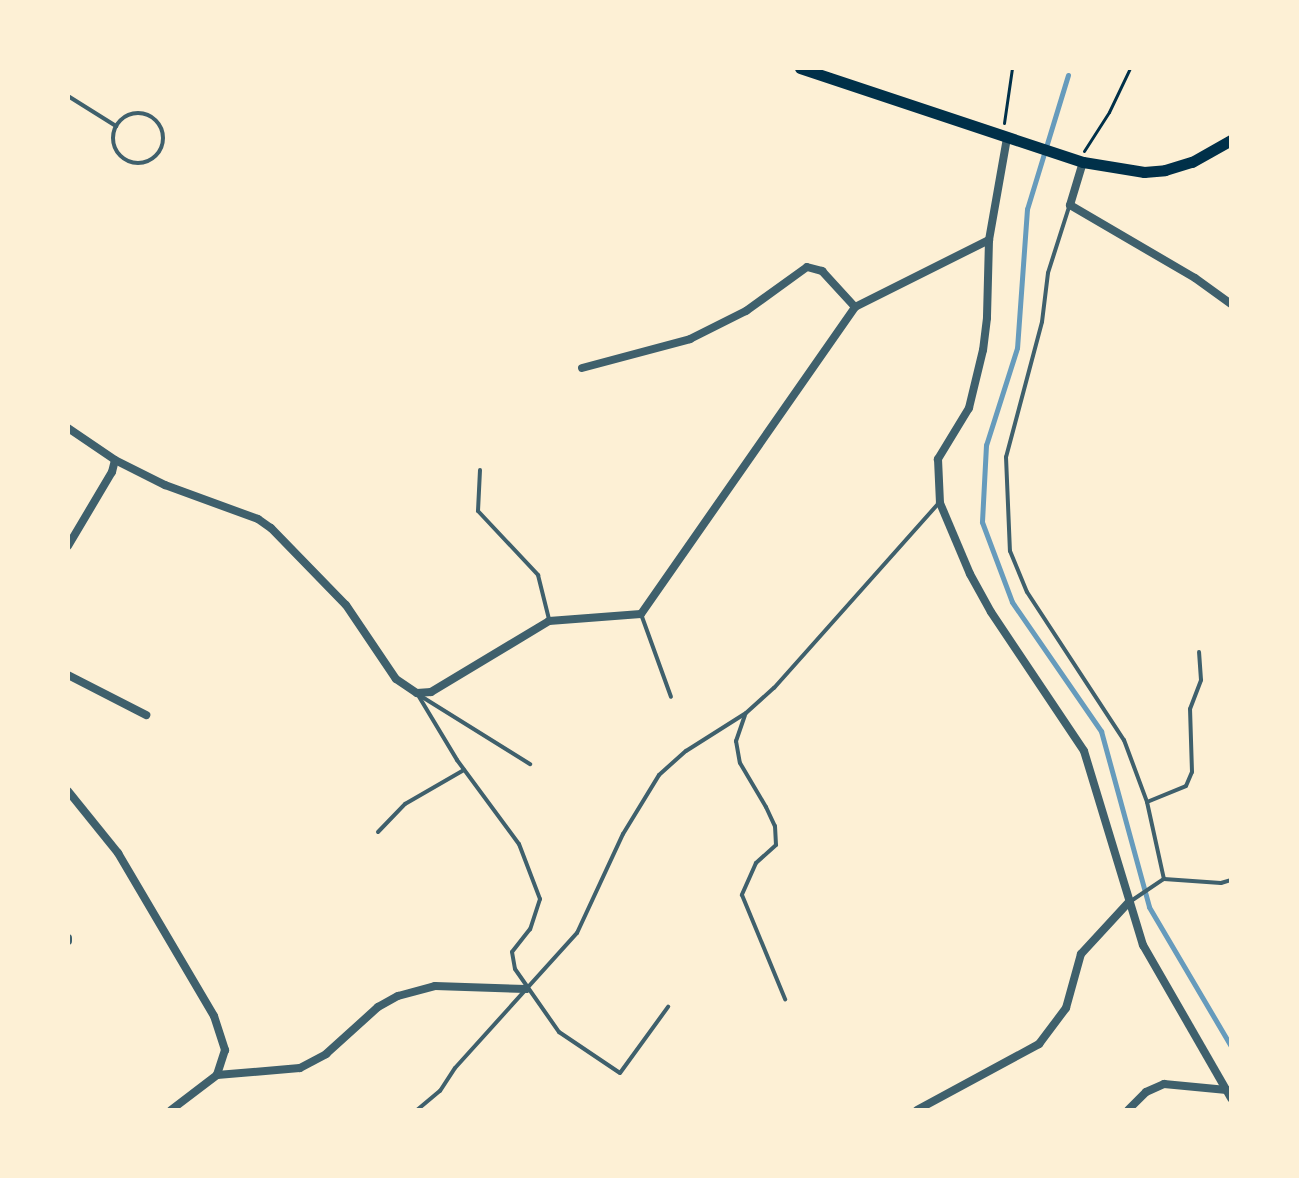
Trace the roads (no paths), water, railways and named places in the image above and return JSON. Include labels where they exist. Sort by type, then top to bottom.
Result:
[{"type":"main road","points":[[800,68],[1080,161],[1144,172],[1192,162],[1231,140]]},
{"type":"street","points":[[1008,139],[989,240],[987,318],[977,383],[969,408],[938,459],[940,503],[970,574],[991,612],[1084,751],[1143,945],[1229,1094]]},
{"type":"street","points":[[1080,161],[1070,205],[1184,270],[1231,304]]},
{"type":"street","points":[[68,428],[115,460],[165,485],[258,519],[271,528],[346,605],[396,679],[417,693],[431,692],[549,621],[641,614],[855,307],[989,240]]},
{"type":"street","points":[[582,368],[690,339],[746,311],[807,267],[822,271],[855,307]]},
{"type":"street","points":[[68,546],[112,472],[115,460]]},
{"type":"street","points":[[68,675],[146,715]]},
{"type":"street","points":[[68,791],[118,853],[214,1016],[225,1050],[217,1075]]},
{"type":"street","points":[[917,1110],[1039,1044],[1066,1008],[1081,954],[1129,902]]},
{"type":"street","points":[[171,1110],[217,1075],[300,1068],[326,1054],[378,1007],[398,996],[435,986],[526,989]]},
{"type":"street","points":[[1128,1110],[1146,1092],[1164,1084],[1229,1094]]},
{"type":"lane","points":[[68,96],[116,126]]},
{"type":"lane","points":[[136,112],[152,117],[163,130],[162,147],[151,160],[127,161],[115,149],[116,126],[136,112]]},
{"type":"lane","points":[[1070,205],[1048,273],[1042,322],[1006,457],[1010,551],[1027,592],[1124,740],[1147,802],[1164,879]]},
{"type":"lane","points":[[480,470],[478,511],[538,575],[549,621]]},
{"type":"lane","points":[[417,1110],[440,1091],[455,1068],[577,933],[617,847],[659,775],[686,751],[746,713],[774,688],[940,503]]},
{"type":"lane","points":[[641,614],[671,697]]},
{"type":"lane","points":[[1147,802],[1186,786],[1192,772],[1190,709],[1201,680],[1199,652]]},
{"type":"lane","points":[[417,693],[530,764]]},
{"type":"lane","points":[[417,693],[464,770],[519,844],[540,899],[530,929],[512,952],[515,969],[526,989],[559,1032],[620,1073],[668,1007]]},
{"type":"lane","points":[[746,713],[736,741],[740,763],[775,826],[776,845],[756,863],[742,895],[785,999]]},
{"type":"lane","points":[[378,832],[405,804],[464,770]]},
{"type":"lane","points":[[1129,902],[1164,879],[1221,883],[1231,880]]},
{"type":"waterway","points":[[1068,75],[1027,209],[1017,348],[986,445],[982,522],[1012,602],[1101,731],[1149,907],[1231,1046]]}]
